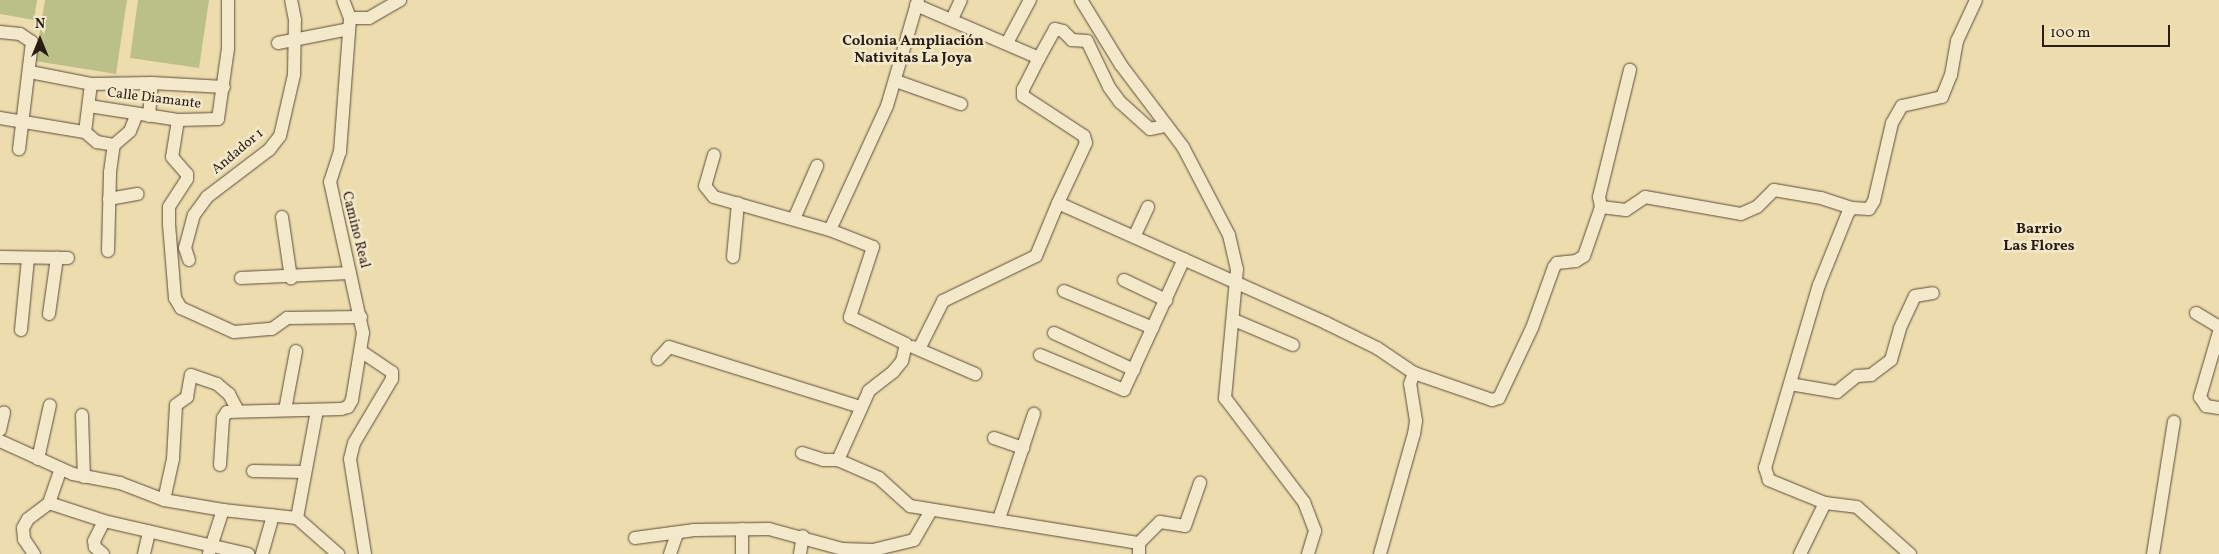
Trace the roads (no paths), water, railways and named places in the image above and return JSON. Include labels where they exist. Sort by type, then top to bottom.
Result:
[{"type":"street","points":[[30,72],[90,84],[152,83],[224,87],[228,0]]},
{"type":"street","name":"Andador 1","points":[[188,260],[185,248],[194,215],[208,197],[269,150],[280,136],[290,100],[295,37],[291,0]]},
{"type":"street","name":"Camino Real","points":[[316,410],[348,407],[362,352],[361,317],[330,182],[340,152],[349,23],[344,0]]},
{"type":"street","points":[[278,43],[369,18],[400,0]]},
{"type":"street","points":[[952,19],[961,0]]},
{"type":"street","points":[[1007,43],[1030,0]]},
{"type":"street","points":[[1081,0],[1121,65],[1183,147],[1230,235],[1236,256],[1234,320],[1225,398],[1304,502],[1315,531],[1308,554]]},
{"type":"street","points":[[1601,207],[1626,210],[1645,196],[1741,214],[1757,207],[1774,190],[1821,198],[1852,208],[1868,209],[1874,201],[1892,123],[1902,106],[1942,97],[1952,75],[1957,41],[1976,0]]},
{"type":"street","points":[[830,230],[862,164],[896,81],[917,2],[1039,58]]},
{"type":"street","points":[[919,349],[943,301],[1036,256],[1086,143],[1084,136],[1022,96],[1022,89],[1056,29],[1063,31],[1072,40],[1087,40],[1109,87],[1120,102],[1150,129],[1166,126]]},
{"type":"street","points":[[0,32],[28,36],[32,42],[24,122],[19,149]]},
{"type":"street","points":[[1058,203],[1135,235],[1377,348],[1414,373],[1492,400],[1499,398],[1532,328],[1554,267],[1557,263],[1576,261],[1584,256],[1601,207],[1599,197],[1630,70]]},
{"type":"street","points":[[896,81],[962,104]]},
{"type":"street","points":[[108,251],[109,199],[114,144],[130,131],[143,115],[152,83]]},
{"type":"street","points":[[84,132],[89,106],[90,84]]},
{"type":"street","name":"Calle Diamante","points":[[89,106],[178,120],[215,121],[220,116],[224,87]]},
{"type":"street","points":[[0,118],[84,132],[97,142],[114,144]]},
{"type":"street","points":[[178,120],[172,157],[187,174],[187,179],[169,207],[169,224],[175,298],[181,308],[234,332],[272,329],[287,318],[361,317]]},
{"type":"street","points":[[714,155],[705,186],[714,196],[830,230],[873,247],[850,317],[975,374]]},
{"type":"street","points":[[794,219],[817,166]]},
{"type":"street","points":[[109,199],[138,194]]},
{"type":"street","points":[[733,257],[738,204]]},
{"type":"street","points":[[1135,235],[1148,207]]},
{"type":"street","points":[[1852,208],[1820,285],[1765,468],[1766,475],[1769,480],[1825,502],[1858,507],[1910,554]]},
{"type":"street","points":[[282,217],[291,278]]},
{"type":"street","points":[[0,257],[62,258],[49,314]]},
{"type":"street","points":[[21,330],[28,258]]},
{"type":"street","points":[[1040,355],[1124,390],[1184,259]]},
{"type":"street","points":[[241,278],[291,278],[350,273]]},
{"type":"street","points":[[1124,280],[1166,300]]},
{"type":"street","points":[[1064,291],[1153,328]]},
{"type":"street","points":[[1790,384],[1837,392],[1857,376],[1871,375],[1892,360],[1900,328],[1915,296],[1933,293]]},
{"type":"street","points":[[2196,314],[2219,327]]},
{"type":"street","points":[[1234,320],[1293,345]]},
{"type":"street","points":[[2219,332],[2200,397],[2206,406],[2219,408]]},
{"type":"street","points":[[1054,333],[1134,370]]},
{"type":"street","points":[[838,460],[861,407],[873,387],[885,380],[902,361],[906,344]]},
{"type":"street","points":[[658,359],[669,347],[861,407]]},
{"type":"street","points":[[285,410],[296,351]]},
{"type":"street","points":[[362,352],[391,368],[392,372],[392,379],[354,444],[350,459],[365,554]]},
{"type":"street","points":[[1380,554],[1414,434],[1416,421],[1410,384],[1414,373]]},
{"type":"street","points":[[164,500],[173,459],[176,405],[187,397],[191,375],[217,384],[229,394],[238,411]]},
{"type":"street","points":[[38,459],[50,405]]},
{"type":"street","points":[[220,465],[223,418],[227,412],[316,410],[297,518]]},
{"type":"street","points":[[0,430],[4,412]]},
{"type":"street","points":[[1000,518],[1034,414]]},
{"type":"street","points":[[82,415],[84,477]]},
{"type":"street","points":[[2153,554],[2174,422]]},
{"type":"street","points":[[994,438],[1023,448]]},
{"type":"street","points":[[0,442],[61,469],[84,477],[120,483],[164,500],[223,510],[297,518],[338,554]]},
{"type":"street","points":[[802,453],[823,460],[838,460],[879,478],[903,502],[931,510],[1000,518],[1139,549],[1160,522],[1185,526],[1200,483]]},
{"type":"street","points":[[34,554],[24,539],[23,528],[28,519],[49,503],[61,469]]},
{"type":"street","points":[[253,471],[305,472]]},
{"type":"street","points":[[1800,554],[1825,502]]},
{"type":"street","points":[[49,503],[104,521],[149,532],[210,551],[248,554]]},
{"type":"street","points":[[210,551],[223,510]]},
{"type":"street","points":[[636,538],[677,534],[694,530],[769,529],[804,536],[842,549],[873,550],[914,540],[931,510]]},
{"type":"street","points":[[262,554],[273,516]]},
{"type":"street","points":[[103,554],[95,547],[94,541],[104,521]]},
{"type":"street","points":[[742,529],[742,554]]},
{"type":"street","points":[[144,554],[149,532]]},
{"type":"street","points":[[670,554],[677,534]]},
{"type":"street","points":[[800,554],[804,536]]},
{"type":"district","name":"Colonia Ampliación Nativitas La Joya","points":[[913,50]]},
{"type":"district","name":"Barrio Las Flores","points":[[2039,238]]}]
